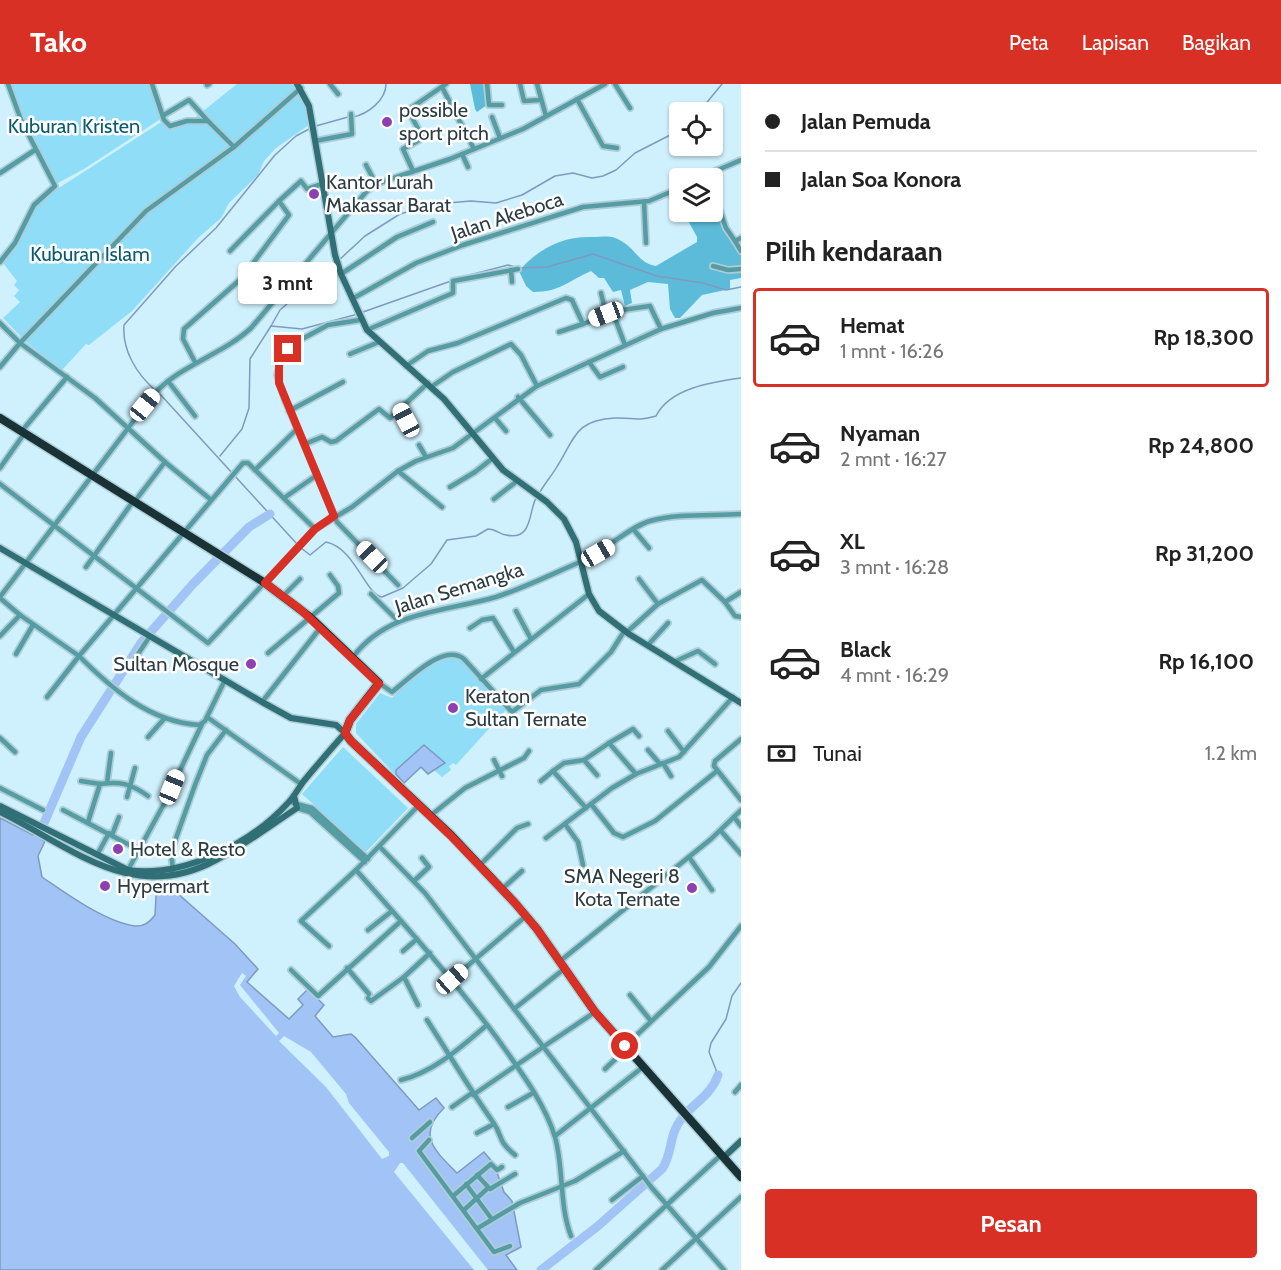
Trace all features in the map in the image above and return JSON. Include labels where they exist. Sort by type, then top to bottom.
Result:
[{"type":"highway","points":[[0,418],[265,583],[310,617],[379,684],[350,720],[345,733],[502,889],[526,916],[595,1012],[741,1177]]},
{"type":"street","points":[[0,262],[2,255],[15,243],[36,201],[53,190],[55,186],[35,150],[8,84]]},
{"type":"street","points":[[152,84],[170,126],[187,121],[208,121]]},
{"type":"street","points":[[330,84],[338,94]]},
{"type":"street","points":[[487,84],[489,105],[502,105]]},
{"type":"street","points":[[520,84],[524,101],[540,100]]},
{"type":"street","points":[[537,84],[546,116]]},
{"type":"street","points":[[202,724],[184,724],[164,719],[119,692],[79,656],[33,625],[0,597],[53,524],[156,392],[195,362],[244,334],[376,184],[500,138],[605,84]]},
{"type":"street","points":[[615,84],[630,108]]},
{"type":"street","points":[[413,171],[404,148],[423,138],[408,110],[444,85],[474,149]]},
{"type":"street","points":[[0,368],[20,343],[146,211],[234,147],[299,86],[308,99],[335,255],[367,330],[430,385],[493,458],[517,481],[541,498],[564,519],[583,561],[589,594],[599,611],[626,631],[741,702]]},
{"type":"street","points":[[577,99],[593,133],[604,147],[617,148]]},
{"type":"street","points":[[164,115],[189,100],[234,147]]},
{"type":"street","points":[[315,141],[352,134],[351,114]]},
{"type":"street","points":[[492,117],[500,138]]},
{"type":"street","points":[[587,138],[593,133]]},
{"type":"street","points":[[0,173],[35,150]]},
{"type":"street","points":[[462,154],[468,167]]},
{"type":"street","points":[[723,168],[739,161],[741,166]]},
{"type":"street","points":[[366,165],[376,184]]},
{"type":"street","points":[[230,251],[301,181],[307,189],[322,184]]},
{"type":"street","name":"Jalan Akeboca","points":[[352,299],[417,262],[464,245],[583,207],[644,202],[669,193]]},
{"type":"street","points":[[195,362],[182,333],[233,287],[289,215],[279,201]]},
{"type":"street","points":[[644,202],[646,243]]},
{"type":"street","points":[[723,219],[741,251]]},
{"type":"street","points":[[340,271],[397,237],[433,222]]},
{"type":"street","points":[[735,241],[741,238]]},
{"type":"street","points":[[713,266],[728,270],[741,269]]},
{"type":"street","points":[[367,330],[453,293],[453,281],[518,269]]},
{"type":"street","points":[[511,270],[512,282]]},
{"type":"street","points":[[601,293],[606,314]]},
{"type":"street","points":[[406,366],[428,351],[458,343],[566,298],[572,300],[582,324]]},
{"type":"street","points":[[559,332],[606,314],[651,307],[661,329]]},
{"type":"street","points":[[0,484],[208,643],[315,529],[352,507],[398,471],[426,457],[453,448],[495,418],[518,397],[537,386],[661,329],[713,313],[741,308]]},
{"type":"street","points":[[613,313],[625,345]]},
{"type":"street","points":[[359,315],[319,328],[283,353],[278,375],[297,429],[334,516],[348,536],[398,585]]},
{"type":"street","points":[[0,323],[20,343],[95,398],[165,462],[210,499]]},
{"type":"street","points":[[350,354],[379,342]]},
{"type":"street","points":[[305,444],[322,437],[331,442],[336,441],[379,409],[389,418],[430,385],[511,344],[521,355],[537,386]]},
{"type":"street","points":[[589,362],[600,377],[623,367]]},
{"type":"street","points":[[0,468],[22,433],[67,377]]},
{"type":"street","points":[[168,381],[195,416]]},
{"type":"street","points":[[290,411],[343,382]]},
{"type":"street","points":[[518,397],[550,435]]},
{"type":"street","points":[[400,409],[412,432]]},
{"type":"street","points":[[495,418],[506,431]]},
{"type":"street","points":[[255,470],[297,429]]},
{"type":"street","points":[[419,445],[426,457]]},
{"type":"street","points":[[450,487],[470,476],[493,458]]},
{"type":"street","points":[[86,567],[165,462]]},
{"type":"street","points":[[47,697],[112,614],[243,463],[255,470],[315,529]]},
{"type":"street","points":[[398,471],[442,507]]},
{"type":"street","points":[[284,498],[317,475]]},
{"type":"street","points":[[494,499],[517,481]]},
{"type":"street","name":"Jalan Semangka","points":[[352,657],[374,636],[398,621],[436,609],[493,598],[583,561],[634,530],[656,520],[741,514]]},
{"type":"street","points":[[634,530],[649,548]]},
{"type":"street","points":[[0,548],[224,682],[262,702],[297,719],[336,725],[350,720]]},
{"type":"street","points":[[268,653],[339,593],[338,586],[330,575]]},
{"type":"street","points":[[283,596],[300,579]]},
{"type":"street","points":[[639,579],[658,604]]},
{"type":"street","points":[[379,684],[392,692],[425,666],[450,655],[460,656],[512,712],[541,690],[582,682],[611,652],[626,631],[658,604],[702,580],[725,602],[735,616],[741,617]]},
{"type":"street","points":[[725,602],[741,592]]},
{"type":"street","points":[[371,594],[398,621]]},
{"type":"street","points":[[481,679],[589,594]]},
{"type":"street","points":[[516,611],[531,639]]},
{"type":"street","points":[[0,636],[20,615]]},
{"type":"street","points":[[470,628],[491,618],[514,652]]},
{"type":"street","points":[[648,645],[668,623]]},
{"type":"street","points":[[16,654],[33,625]]},
{"type":"street","points":[[262,702],[321,627]]},
{"type":"street","points":[[134,660],[148,635]]},
{"type":"street","points":[[676,661],[698,651],[715,664]]},
{"type":"street","points":[[128,870],[224,682]]},
{"type":"street","points":[[546,838],[636,774],[679,757],[733,697]]},
{"type":"street","points":[[207,717],[301,784]]},
{"type":"street","points":[[148,737],[164,719]]},
{"type":"street","points":[[0,806],[116,868],[142,878],[171,872],[215,861],[296,802],[301,784],[345,733],[336,725]]},
{"type":"street","points":[[171,872],[171,852],[195,785],[207,755],[226,729]]},
{"type":"street","points":[[542,781],[564,763],[584,760],[633,729],[639,736]]},
{"type":"street","points":[[668,731],[684,752]]},
{"type":"street","points":[[0,738],[15,753]]},
{"type":"street","points":[[741,739],[715,761],[714,766],[741,800]]},
{"type":"street","points":[[609,743],[636,774]]},
{"type":"street","points":[[648,750],[671,776]]},
{"type":"street","points":[[430,816],[465,788],[524,758],[529,751]]},
{"type":"street","points":[[107,783],[111,753]]},
{"type":"street","points":[[494,760],[502,776]]},
{"type":"street","points":[[584,760],[597,775]]},
{"type":"street","points":[[127,797],[135,768]]},
{"type":"street","points":[[553,771],[614,833],[623,837],[655,821],[717,771]]},
{"type":"street","points":[[81,782],[131,785],[148,796]]},
{"type":"street","points":[[88,822],[100,784]]},
{"type":"street","points":[[0,788],[43,810]]},
{"type":"street","points":[[49,834],[97,855],[116,868],[144,872],[171,872],[228,847],[263,825],[288,804],[296,802],[312,808],[366,860]]},
{"type":"street","points":[[329,946],[302,921],[380,847],[418,806]]},
{"type":"street","points":[[63,810],[139,850]]},
{"type":"street","points":[[514,1009],[561,965],[720,831],[741,810]]},
{"type":"street","points":[[0,812],[34,826]]},
{"type":"street","points":[[734,817],[741,826]]},
{"type":"street","points":[[97,855],[119,818]]},
{"type":"street","points":[[480,866],[517,828],[528,824]]},
{"type":"street","points":[[565,824],[578,842],[583,865]]},
{"type":"street","points":[[720,831],[741,854]]},
{"type":"street","points":[[380,847],[423,891],[643,1177],[724,1270]]},
{"type":"street","points":[[689,857],[712,890]]},
{"type":"street","points":[[414,881],[429,867],[422,858]]},
{"type":"street","points":[[356,870],[452,979],[516,1065],[533,1093],[555,1136],[563,1187],[565,1219],[571,1236]]},
{"type":"street","points":[[502,889],[522,871]]},
{"type":"street","points":[[368,930],[392,911]]},
{"type":"street","points":[[452,979],[526,916]]},
{"type":"street","points":[[291,970],[318,996],[401,921]]},
{"type":"street","points":[[605,1069],[709,967],[741,926]]},
{"type":"street","points":[[403,951],[417,939]]},
{"type":"street","points":[[347,968],[371,1001],[404,977],[430,953]]},
{"type":"street","points":[[404,977],[418,1005]]},
{"type":"street","points":[[630,995],[651,1022]]},
{"type":"street","points":[[452,1107],[595,1012]]},
{"type":"street","points":[[427,1020],[472,1094],[494,1124],[502,1144],[515,1155]]},
{"type":"street","points":[[401,1080],[414,1078],[450,1056],[487,1025]]},
{"type":"street","points":[[555,1136],[643,1067]]},
{"type":"street","points":[[735,1092],[741,1085]]},
{"type":"street","points":[[508,1107],[533,1093]]},
{"type":"street","points":[[424,1144],[414,1136],[430,1122]]},
{"type":"street","points":[[477,1133],[494,1124]]},
{"type":"street","points":[[429,1140],[419,1151],[495,1253],[510,1246]]},
{"type":"street","points":[[596,1270],[666,1204],[741,1141]]},
{"type":"street","points":[[478,1228],[491,1218],[563,1187],[624,1151]]},
{"type":"street","points":[[453,1196],[492,1163],[497,1170],[502,1167]]},
{"type":"street","points":[[464,1210],[488,1188],[515,1174]]},
{"type":"street","points":[[477,1175],[488,1188]]},
{"type":"street","points":[[612,1200],[643,1177]]},
{"type":"street","points":[[466,1184],[491,1218]]},
{"type":"street","points":[[662,1270],[741,1197]]},
{"type":"green space","name":"Kuburan Kristen","points":[[10,84],[149,84],[162,118],[84,169],[56,184],[24,120]]},
{"type":"green space","name":"Kuburan Islam","points":[[237,84],[292,84],[306,105],[309,125],[276,148],[264,161],[258,175],[229,203],[221,218],[198,238],[132,311],[89,345],[86,344],[62,370],[25,341],[3,318],[20,302],[14,296],[19,290],[14,285],[17,281],[3,263],[16,248],[40,200],[163,121],[174,127],[192,120]]},
{"type":"green space","points":[[455,656],[468,665],[506,710],[456,765],[453,763],[449,766],[451,770],[442,777],[434,770],[428,775],[421,768],[404,784],[356,733],[356,724],[380,693],[392,698],[429,668]]},
{"type":"green space","points":[[343,747],[408,808],[366,852],[302,794]]},
{"type":"shaded area","points":[[470,84],[488,84],[490,103],[477,112],[475,109]]},
{"type":"shaded area","points":[[689,222],[722,222],[733,242],[739,242],[741,246],[741,278],[730,280],[730,289],[702,295],[680,318],[675,318],[670,309],[668,284],[648,282],[630,290],[632,303],[625,306],[621,290],[613,292],[604,278],[599,278],[591,271],[557,288],[533,292],[526,286],[519,271],[534,256],[551,245],[581,237],[608,236],[619,239],[646,262],[656,266],[697,242],[697,237]]},
{"type":"shaded area","points":[[424,745],[445,763],[428,774],[421,767],[404,783],[396,774],[396,770]]},
{"type":"shaded area","points":[[0,818],[45,841],[38,856],[42,877],[111,919],[135,926],[146,924],[155,915],[156,896],[168,885],[235,944],[258,969],[247,982],[289,1019],[303,1005],[298,999],[308,989],[324,1005],[315,1016],[333,1037],[351,1034],[355,1037],[419,1110],[436,1098],[444,1108],[431,1126],[430,1135],[436,1150],[457,1173],[484,1152],[494,1164],[504,1192],[512,1201],[521,1247],[506,1255],[517,1270],[0,1270]]},
{"type":"pier","points":[[242,973],[246,976],[240,985],[279,1033],[276,1036],[240,997],[234,986]]},
{"type":"pier","points":[[284,1036],[311,1052],[346,1094],[349,1103],[389,1152],[389,1156],[382,1159],[326,1087],[279,1041]]},
{"type":"pier","points":[[400,1163],[403,1163],[488,1270],[474,1270],[394,1172]]},
{"type":"waterway","points":[[353,117],[364,113],[380,101],[386,84]]},
{"type":"waterway","points":[[707,102],[722,84]]},
{"type":"waterway","points":[[316,126],[348,117]]},
{"type":"waterway","points":[[155,390],[142,377],[128,353],[124,325],[176,266],[216,228],[275,155],[296,136],[311,128]]},
{"type":"waterway","points":[[338,261],[365,236],[400,214],[435,204],[471,201],[496,203],[522,195],[555,176],[573,173],[592,178],[603,176],[616,170],[635,153],[669,136]]},
{"type":"waterway","points":[[519,268],[547,267],[593,254],[657,276],[703,283],[726,290],[741,287]]},
{"type":"waterway","points":[[271,326],[280,310],[334,263]]},
{"type":"waterway","points":[[462,277],[508,265],[515,267]]},
{"type":"waterway","points":[[363,312],[451,281]]},
{"type":"waterway","points":[[220,456],[242,429],[249,408],[250,359],[271,326],[302,329],[358,314]]},
{"type":"waterway","points":[[540,492],[578,432],[592,422],[602,419],[643,419],[656,416],[662,406],[681,393],[705,384],[741,378]]},
{"type":"waterway","points":[[159,393],[297,544]]},
{"type":"waterway","points":[[301,548],[310,555],[326,542],[336,546],[352,561],[370,588],[382,597],[403,588],[431,564],[447,540],[476,536],[488,529],[506,535],[515,536],[521,533],[529,523],[537,496]]},
{"type":"waterway","points":[[38,837],[81,737],[141,643],[193,584],[249,527],[270,514]]},
{"type":"waterway","points":[[718,1075],[709,1052],[711,1043],[726,1019],[732,996],[741,983]]},
{"type":"waterway","points":[[541,1270],[598,1226],[662,1169],[678,1124],[712,1088],[718,1075]]},
{"type":"place","name":"possible sport pitch","points":[[387,122]]},
{"type":"place","name":"Kantor Lurah Makassar Barat","points":[[314,194]]},
{"type":"place","name":"Sultan Mosque","points":[[251,664]]},
{"type":"place","name":"Keraton Sultan Ternate","points":[[453,708]]},
{"type":"place","name":"Hotel & Resto","points":[[118,849]]},
{"type":"place","name":"Hypermart","points":[[105,886]]},
{"type":"place","name":"SMA Negeri 8 Kota Ternate","points":[[692,888]]},
{"type":"route","points":[[288,349],[283,353],[279,363],[279,383],[334,516],[315,529],[265,583],[300,609],[379,684],[350,720],[345,733],[351,741],[451,836],[515,903],[537,929],[595,1012],[625,1046]]}]
